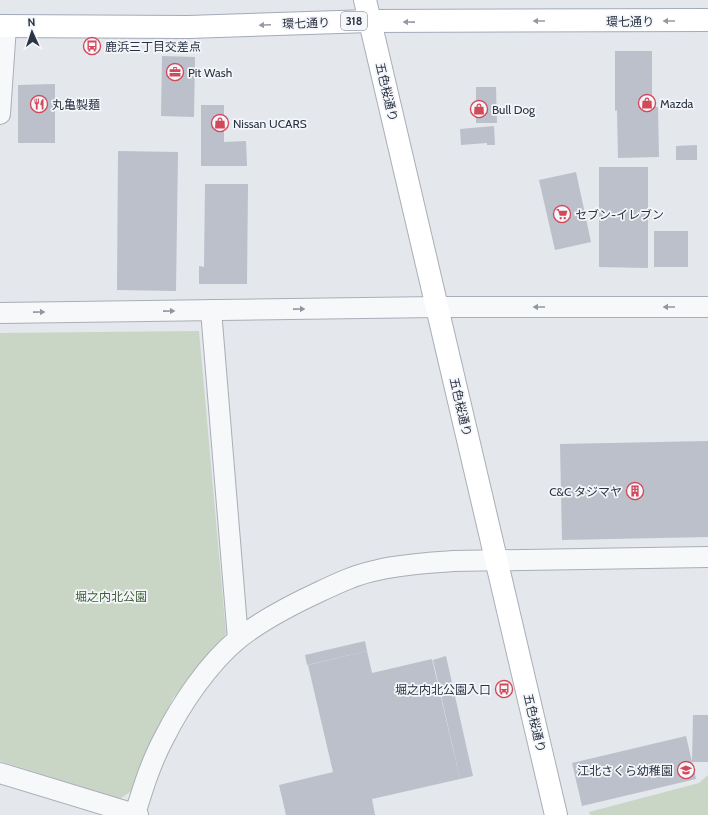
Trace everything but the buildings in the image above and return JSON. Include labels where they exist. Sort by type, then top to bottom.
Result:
[{"type":"street","name":"五色桜通り","points":[[364,0],[556,815]]},
{"type":"street","name":"環七通り","points":[[3,26],[188,27],[370,21],[708,20]]},
{"type":"street","points":[[0,114],[3,26]]},
{"type":"street","points":[[0,313],[437,307],[708,307]]},
{"type":"street","points":[[211,310],[238,639]]},
{"type":"street","points":[[0,773],[136,814],[150,770],[163,739],[178,712],[206,672],[238,639],[272,616],[308,597],[342,581],[377,570],[413,564],[496,559],[708,557]]},
{"type":"green space","name":"堀之内北公園","points":[[199,331],[226,633],[221,642],[173,698],[143,759],[134,789],[120,799],[0,761],[0,333]]},
{"type":"green space","points":[[708,775],[708,815],[590,815],[589,812],[699,783]]},
{"type":"place","name":"鹿浜三丁目交差点","points":[[92,46]]},
{"type":"place","name":"Pit Wash","points":[[175,72]]},
{"type":"place","name":"Mazda","points":[[647,103]]},
{"type":"place","name":"丸亀製麺","points":[[39,104]]},
{"type":"place","name":"Bull Dog","points":[[479,109]]},
{"type":"place","name":"Nissan UCARS","points":[[220,123]]},
{"type":"place","name":"セブン-イレブン","points":[[562,214]]},
{"type":"place","name":"C&C タジマヤ","points":[[635,491]]},
{"type":"place","name":"堀之内北公園入口","points":[[504,689]]},
{"type":"place","name":"江北さくら幼稚園","points":[[686,770]]}]
